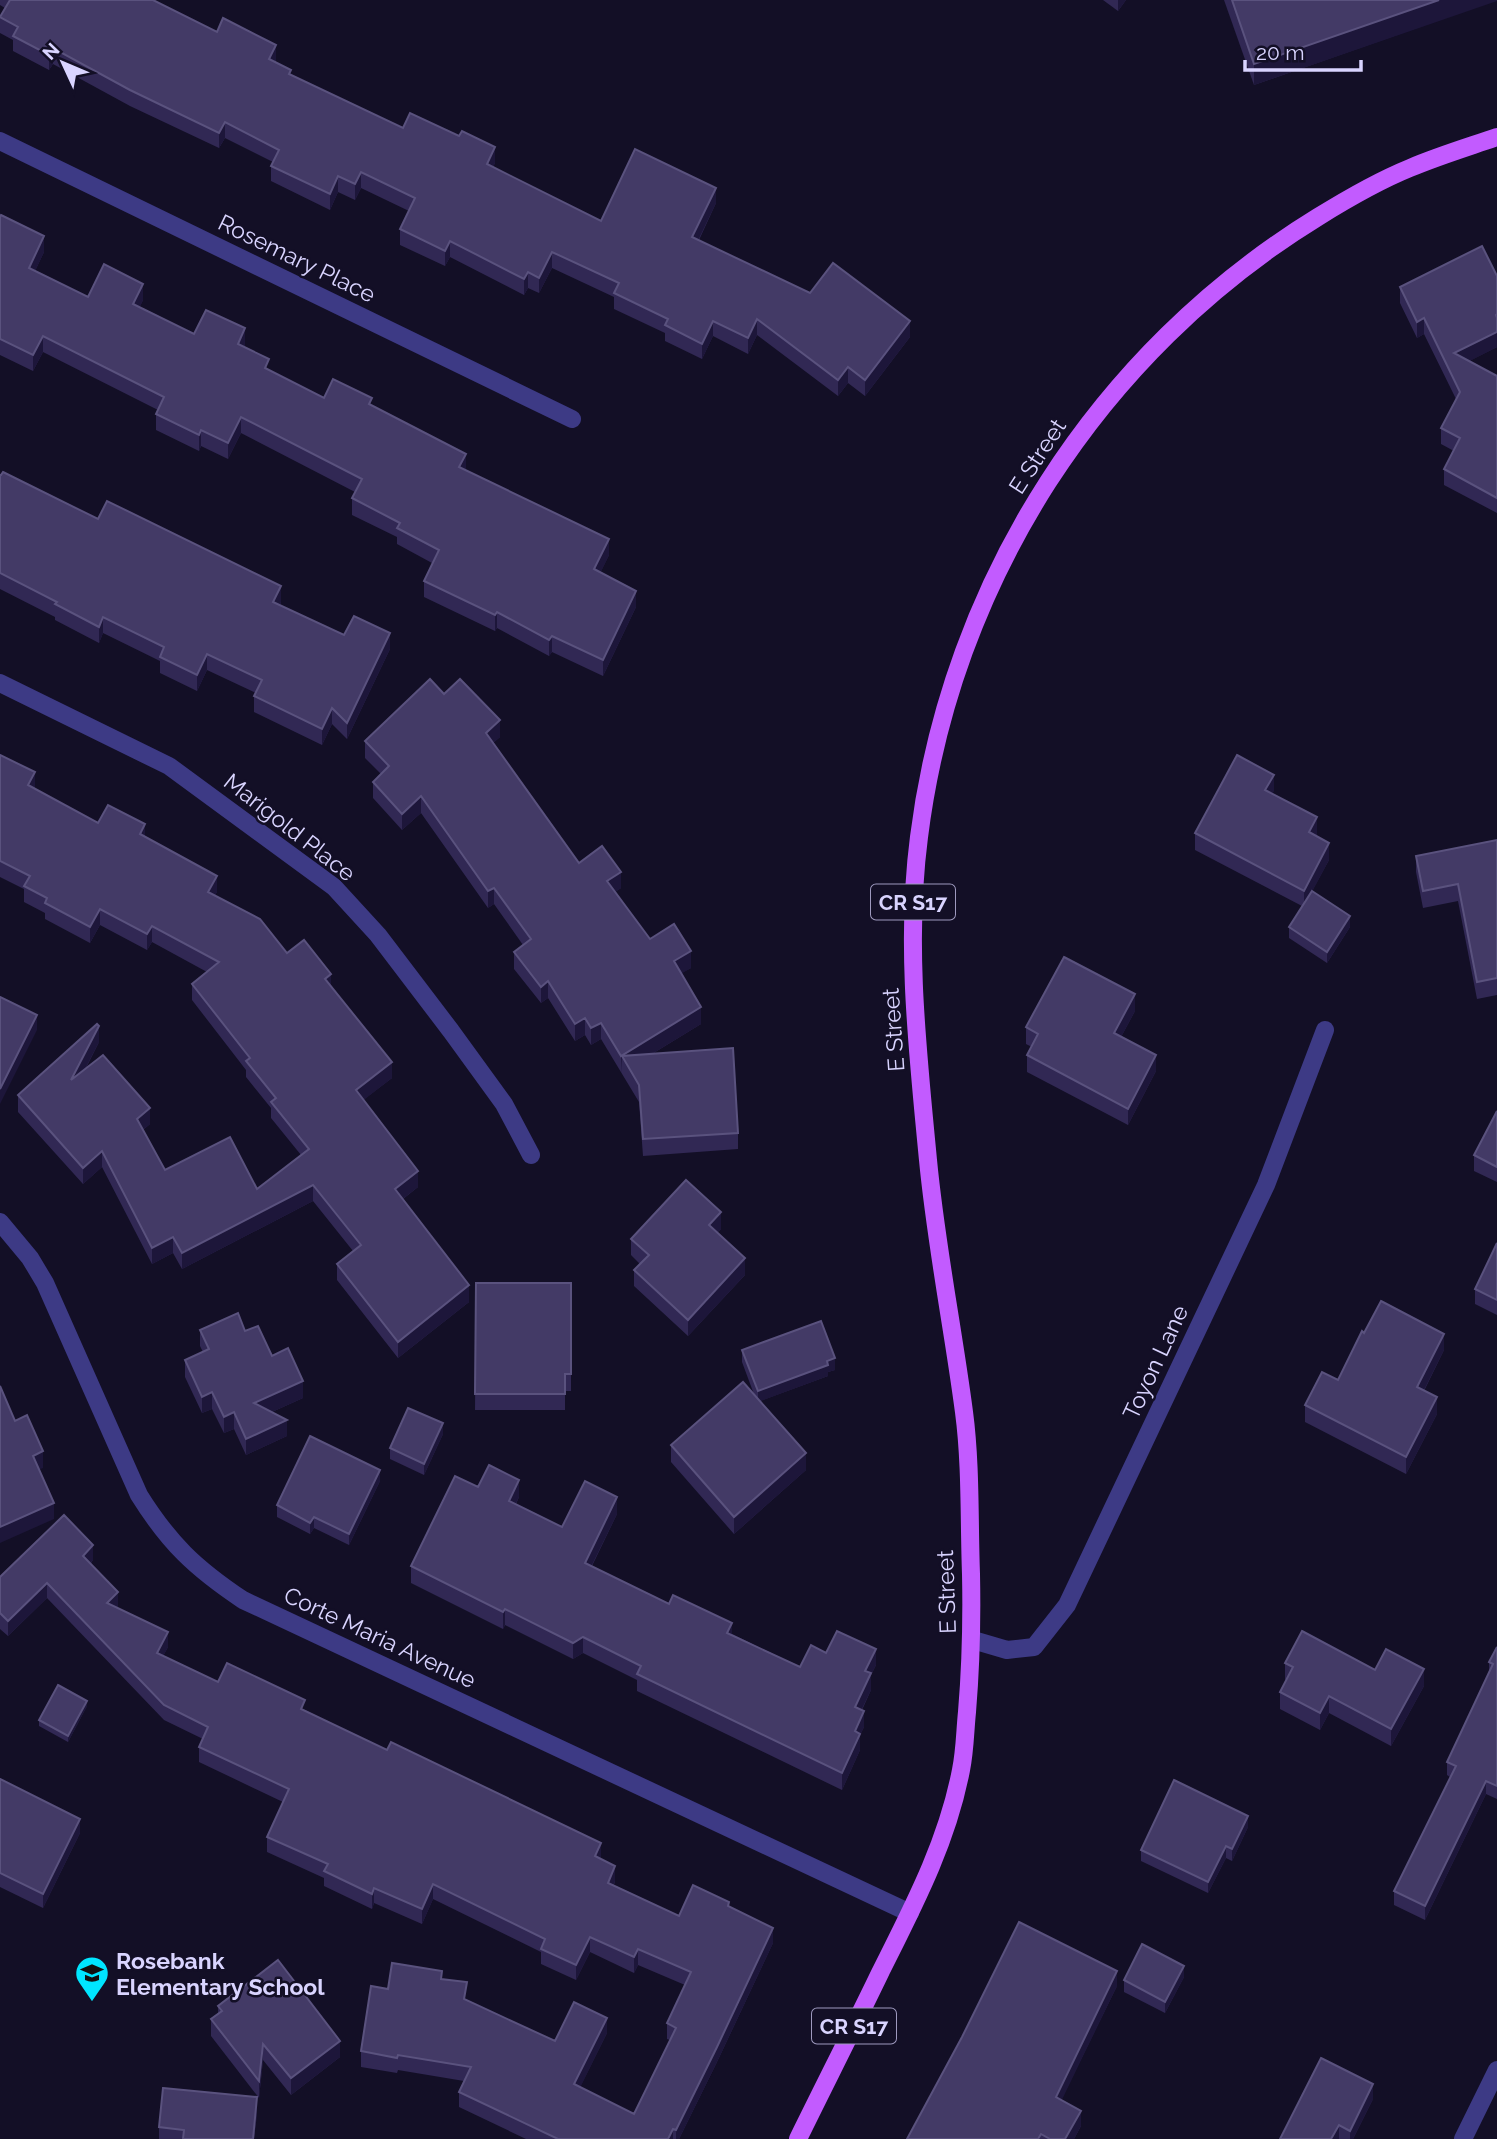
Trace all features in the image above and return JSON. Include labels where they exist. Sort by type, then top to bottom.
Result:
[{"type":"main road","name":"E Street","points":[[798,2139],[941,1845],[962,1767],[973,1640],[965,1420],[928,1166],[913,967],[913,904],[918,840],[942,716],[961,656],[1013,539],[1048,480],[1087,424],[1132,371],[1180,321],[1232,276],[1288,236],[1347,200],[1408,169],[1497,137]]},
{"type":"street","name":"Rosemary Place","points":[[0,141],[572,419]]},
{"type":"street","name":"Marigold Place","points":[[0,683],[169,766],[334,887],[378,935],[451,1031],[504,1104],[531,1156]]},
{"type":"street","name":"Toyon Lane","points":[[973,1640],[1007,1650],[1034,1647],[1067,1605],[1266,1185],[1325,1030]]},
{"type":"street","name":"Corte Maria Avenue","points":[[0,1222],[30,1258],[45,1283],[139,1495],[180,1552],[210,1578],[254,1605],[910,1913]]},
{"type":"street","points":[[1463,2139],[1497,2070]]},
{"type":"building","points":[[10,0],[153,0],[217,32],[223,18],[276,45],[269,59],[291,70],[289,74],[403,128],[410,113],[459,136],[462,131],[495,147],[487,164],[601,221],[635,149],[716,188],[692,237],[810,293],[833,263],[910,321],[865,380],[848,367],[838,380],[757,319],[748,338],[713,321],[702,344],[665,325],[668,319],[614,293],[619,283],[552,252],[539,278],[528,272],[524,279],[450,241],[445,251],[400,229],[415,198],[361,172],[355,184],[338,176],[330,194],[271,166],[279,150],[225,122],[219,133],[130,90],[53,48],[49,55],[13,36],[18,27],[0,17]]},
{"type":"building","points":[[1232,0],[1439,0],[1254,64]]},
{"type":"building","points":[[1,215],[44,236],[29,268],[88,297],[104,264],[143,284],[133,304],[194,334],[206,310],[245,328],[238,344],[269,359],[265,368],[324,398],[333,379],[372,398],[369,404],[466,454],[459,467],[609,539],[594,569],[636,591],[603,660],[552,636],[549,640],[497,612],[495,615],[424,581],[439,550],[397,528],[400,523],[352,498],[362,479],[241,417],[228,443],[201,430],[199,435],[156,414],[164,397],[43,336],[33,355],[0,339]]},
{"type":"building","points":[[1482,246],[1497,276],[1497,332],[1454,353],[1497,376],[1497,498],[1444,469],[1460,438],[1441,428],[1460,392],[1424,318],[1417,322],[1400,287]]},
{"type":"building","points":[[3,472],[98,519],[107,501],[281,586],[273,602],[344,635],[354,616],[390,633],[347,723],[332,708],[322,729],[254,696],[262,680],[207,654],[197,675],[160,657],[164,647],[103,617],[99,627],[0,573],[0,475]]},
{"type":"building","points":[[430,679],[444,694],[460,679],[500,720],[486,733],[579,863],[602,846],[621,872],[607,881],[650,939],[674,924],[691,951],[674,961],[701,1007],[621,1056],[601,1023],[591,1028],[585,1018],[575,1024],[548,981],[541,987],[514,952],[531,939],[494,888],[488,891],[421,796],[402,814],[373,782],[389,766],[365,741]]},
{"type":"building","points":[[0,755],[35,772],[28,785],[98,823],[108,805],[145,824],[140,834],[217,876],[208,892],[260,919],[287,953],[304,940],[331,974],[325,979],[392,1062],[356,1090],[418,1171],[395,1189],[469,1285],[398,1342],[337,1264],[361,1245],[313,1185],[182,1253],[173,1237],[152,1248],[102,1151],[83,1168],[18,1095],[97,1024],[99,1026],[71,1080],[103,1055],[150,1108],[137,1119],[165,1170],[230,1137],[257,1189],[309,1149],[271,1102],[276,1098],[246,1061],[250,1058],[192,984],[219,962],[152,926],[147,934],[100,909],[90,927],[45,903],[47,898],[24,886],[30,876],[0,861]]},
{"type":"building","points":[[1237,755],[1274,775],[1265,790],[1317,817],[1309,832],[1329,843],[1304,891],[1195,833]]},
{"type":"building","points":[[1497,840],[1497,978],[1477,982],[1458,884],[1423,891],[1416,856]]},
{"type":"building","points":[[1312,891],[1350,916],[1327,952],[1289,927]]},
{"type":"building","points":[[1064,957],[1135,994],[1114,1033],[1156,1055],[1128,1109],[1027,1055],[1038,1034],[1026,1027]]},
{"type":"building","points":[[0,997],[37,1015],[0,1089]]},
{"type":"building","points":[[733,1048],[738,1133],[643,1139],[639,1085],[622,1056]]},
{"type":"building","points":[[1497,1111],[1497,1167],[1474,1155]]},
{"type":"building","points":[[686,1180],[721,1212],[709,1225],[745,1258],[688,1320],[634,1270],[649,1255],[631,1239]]},
{"type":"building","points":[[1497,1243],[1497,1300],[1475,1289]]},
{"type":"building","points":[[476,1283],[571,1283],[571,1374],[565,1374],[565,1394],[475,1394]]},
{"type":"building","points":[[1381,1301],[1444,1334],[1417,1387],[1437,1397],[1406,1457],[1305,1405],[1322,1372],[1338,1380],[1362,1331],[1364,1333]]},
{"type":"building","points":[[238,1313],[245,1331],[258,1326],[272,1356],[288,1348],[303,1381],[254,1403],[287,1420],[246,1439],[234,1412],[224,1417],[212,1392],[202,1397],[185,1360],[209,1349],[200,1330]]},
{"type":"building","points":[[821,1321],[835,1358],[827,1361],[828,1365],[758,1391],[742,1350]]},
{"type":"building","points":[[743,1382],[806,1453],[734,1517],[671,1445]]},
{"type":"building","points":[[0,1386],[15,1421],[27,1415],[43,1451],[33,1456],[54,1503],[0,1527]]},
{"type":"building","points":[[408,1408],[443,1423],[424,1464],[390,1448]]},
{"type":"building","points":[[310,1436],[380,1470],[349,1534],[314,1517],[310,1523],[277,1505]]},
{"type":"building","points":[[489,1465],[519,1480],[509,1501],[562,1527],[585,1481],[617,1497],[585,1563],[669,1604],[673,1595],[732,1623],[727,1633],[800,1667],[811,1645],[826,1653],[837,1631],[876,1649],[865,1671],[871,1673],[855,1707],[864,1711],[855,1731],[860,1734],[842,1773],[637,1674],[641,1666],[583,1637],[573,1643],[411,1566],[455,1476],[478,1487]]},
{"type":"building","points":[[64,1515],[93,1545],[83,1556],[118,1592],[107,1603],[168,1632],[157,1653],[218,1682],[227,1663],[305,1700],[301,1709],[387,1750],[391,1742],[601,1843],[595,1856],[615,1866],[608,1883],[679,1916],[693,1885],[773,1928],[676,2130],[673,2129],[668,2139],[558,2139],[459,2092],[471,2067],[361,2051],[371,1986],[388,1989],[392,1963],[442,1971],[441,1979],[467,1982],[464,1999],[555,2041],[574,2002],[607,2018],[574,2084],[634,2114],[676,2028],[667,2023],[691,1972],[638,1949],[634,1957],[590,1937],[576,1965],[541,1949],[545,1939],[433,1884],[422,1909],[374,1888],[372,1894],[324,1871],[328,1864],[267,1837],[289,1789],[199,1747],[208,1727],[164,1705],[47,1583],[8,1621],[0,1613],[0,1577]]},
{"type":"building","points":[[1302,1631],[1375,1670],[1386,1649],[1424,1669],[1391,1729],[1329,1696],[1320,1713],[1280,1692],[1293,1667],[1285,1663]]},
{"type":"building","points":[[1497,1647],[1497,1786],[1486,1781],[1425,1906],[1394,1891],[1456,1766],[1447,1762],[1493,1664],[1489,1662]]},
{"type":"building","points":[[58,1685],[87,1701],[68,1736],[39,1720]]},
{"type":"building","points":[[0,1779],[80,1819],[43,1894],[0,1873]]},
{"type":"building","points":[[1174,1780],[1248,1816],[1232,1849],[1226,1846],[1208,1882],[1141,1850]]},
{"type":"building","points":[[1019,1922],[1117,1971],[1056,2097],[1081,2111],[1065,2139],[1050,2139],[1041,2134],[1038,2139],[907,2139],[962,2037]]},
{"type":"building","points":[[1142,1944],[1184,1966],[1165,2002],[1124,1980]]},
{"type":"building","points":[[278,1960],[340,2041],[291,2078],[263,2044],[259,2081],[211,2019],[222,2011],[218,2006]]},
{"type":"building","points":[[1321,2058],[1373,2084],[1350,2131],[1339,2125],[1331,2139],[1280,2139]]},
{"type":"building","points":[[163,2088],[257,2097],[253,2139],[183,2139],[184,2130],[159,2127]]},
{"type":"place","name":"Rosebank Elementary School","points":[[92,2003]]}]
